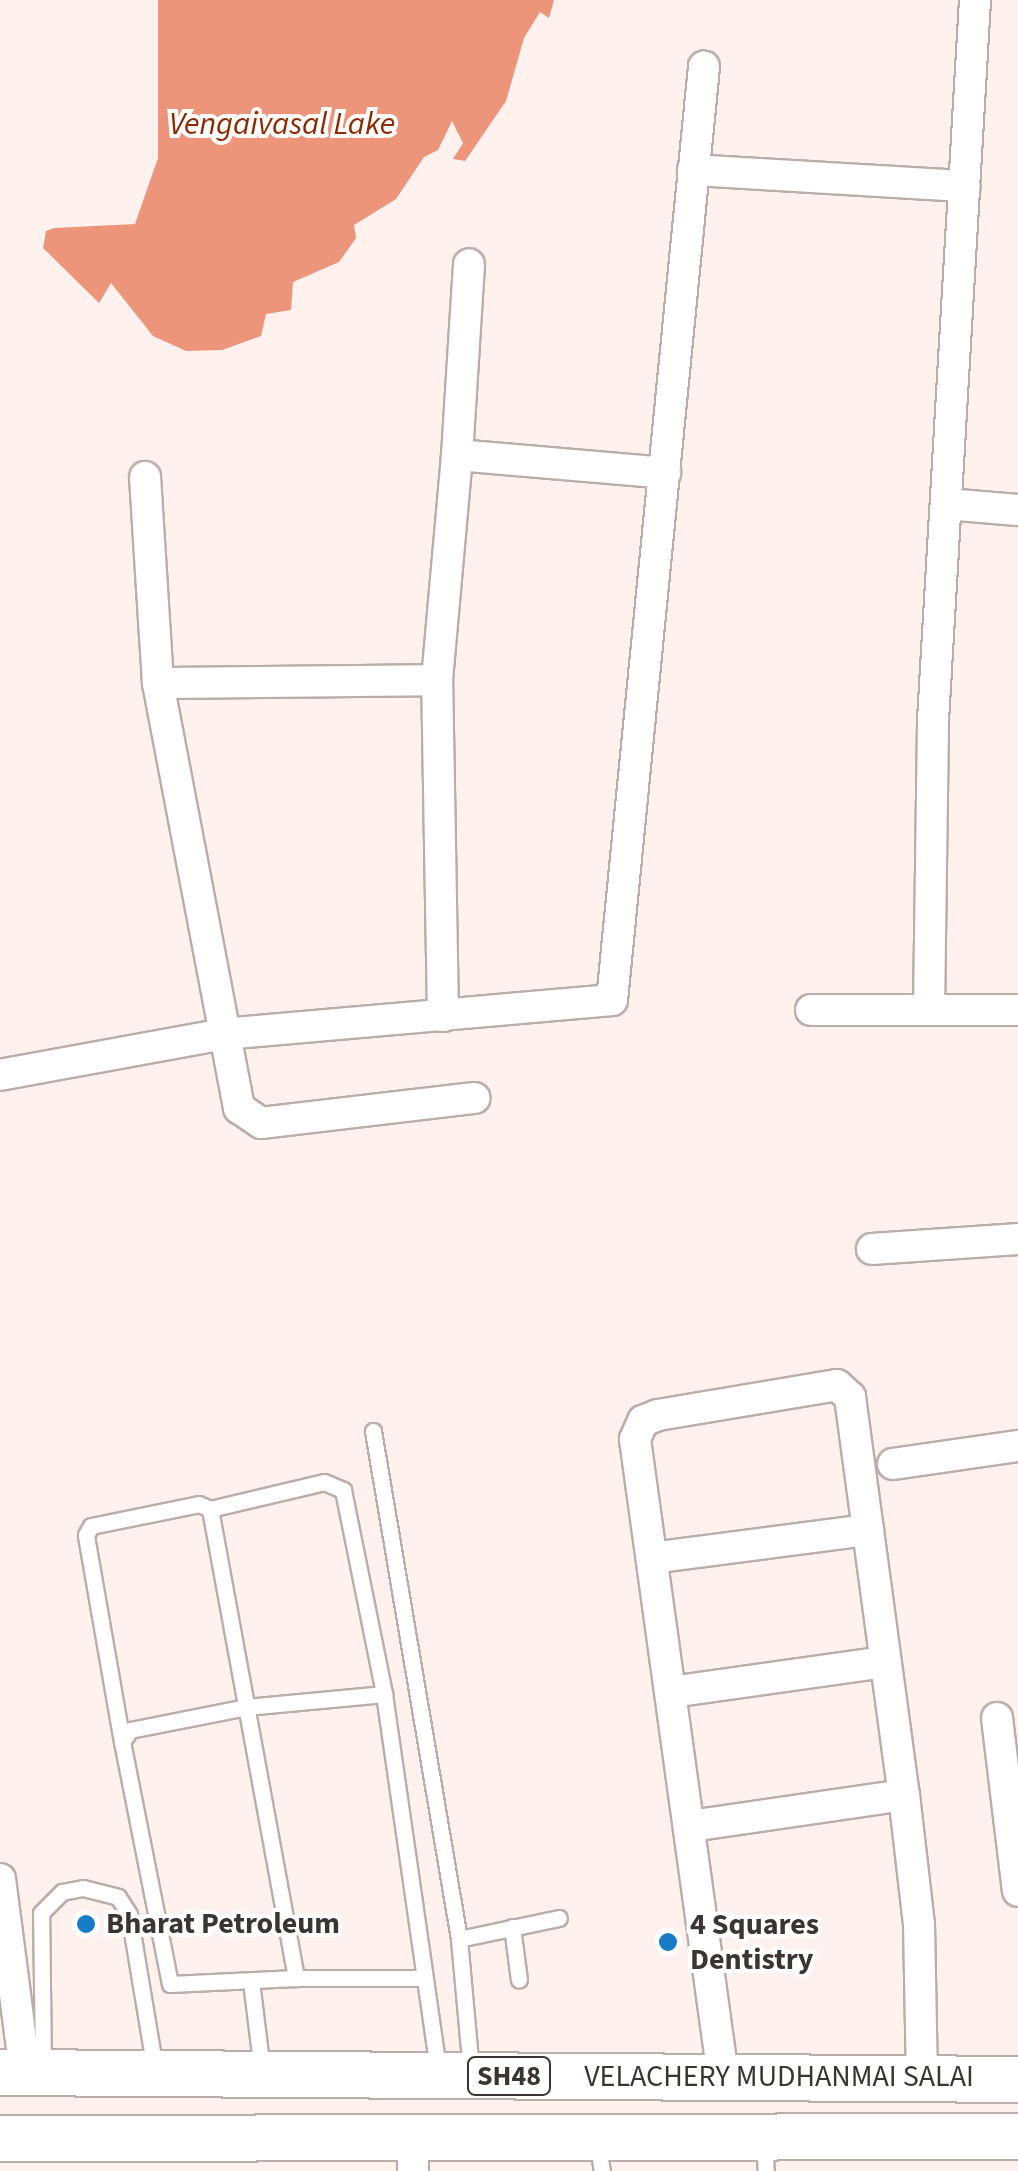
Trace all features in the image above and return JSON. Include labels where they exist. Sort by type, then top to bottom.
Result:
[{"type":"main road","name":"VELACHERY MUDHANMAI SALAI","points":[[23,2072],[1018,2079]]},
{"type":"main road","name":"VELACHERY MUDHANMAI SALAI","points":[[0,2138],[413,2153],[764,2153],[1018,2136]]},
{"type":"street","points":[[929,1010],[933,720],[974,0]]},
{"type":"street","points":[[0,1075],[224,1034],[612,1000],[704,68]]},
{"type":"street","points":[[693,170],[964,186]]},
{"type":"street","points":[[443,1016],[437,680],[469,264]]},
{"type":"street","points":[[457,455],[664,473]]},
{"type":"street","points":[[144,478],[158,683],[239,1108],[252,1122],[475,1098]]},
{"type":"street","points":[[946,504],[1018,510]]},
{"type":"street","points":[[158,683],[437,680]]},
{"type":"street","points":[[811,1010],[1018,1010]]},
{"type":"street","points":[[872,1249],[1018,1239]]},
{"type":"street","points":[[723,2076],[635,1439],[643,1421],[838,1384],[850,1397],[904,1795],[919,1924],[922,2078]]},
{"type":"street","points":[[893,1464],[1018,1446]]},
{"type":"street","points":[[652,1558],[868,1530]]},
{"type":"street","points":[[671,1692],[885,1662]]},
{"type":"street","points":[[996,1718],[1018,1891]]},
{"type":"street","points":[[690,1826],[904,1795]]},
{"type":"street","points":[[0,1880],[23,2072]]},
{"type":"lane","points":[[373,1431],[459,1939],[455,2076]]},
{"type":"lane","points":[[422,1978],[170,1984],[86,1535],[91,1526],[198,1504],[210,1509],[324,1482],[343,1490],[384,1694],[422,1978],[455,2076]]},
{"type":"lane","points":[[210,1509],[296,1978]]},
{"type":"lane","points":[[122,1742],[130,1730],[246,1707],[384,1694]]},
{"type":"lane","points":[[23,2072],[41,1913],[62,1892],[84,1888],[118,1896],[129,1914],[156,2072]]},
{"type":"lane","points":[[459,1939],[559,1918]]},
{"type":"lane","points":[[512,1928],[518,1980]]},
{"type":"lane","points":[[250,1981],[262,2072]]},
{"type":"water","name":"Vengaivasal Lake","points":[[158,0],[554,0],[549,18],[540,12],[524,38],[506,101],[465,161],[453,159],[463,143],[452,121],[438,150],[424,157],[396,199],[354,225],[356,238],[339,262],[293,282],[291,310],[266,314],[261,336],[222,350],[186,351],[153,336],[111,283],[99,303],[43,248],[46,231],[54,228],[135,224],[158,158]]},
{"type":"place","name":"Bharat Petroleum","points":[[86,1924]]},
{"type":"place","name":"4 Squares Dentistry","points":[[668,1942]]}]
